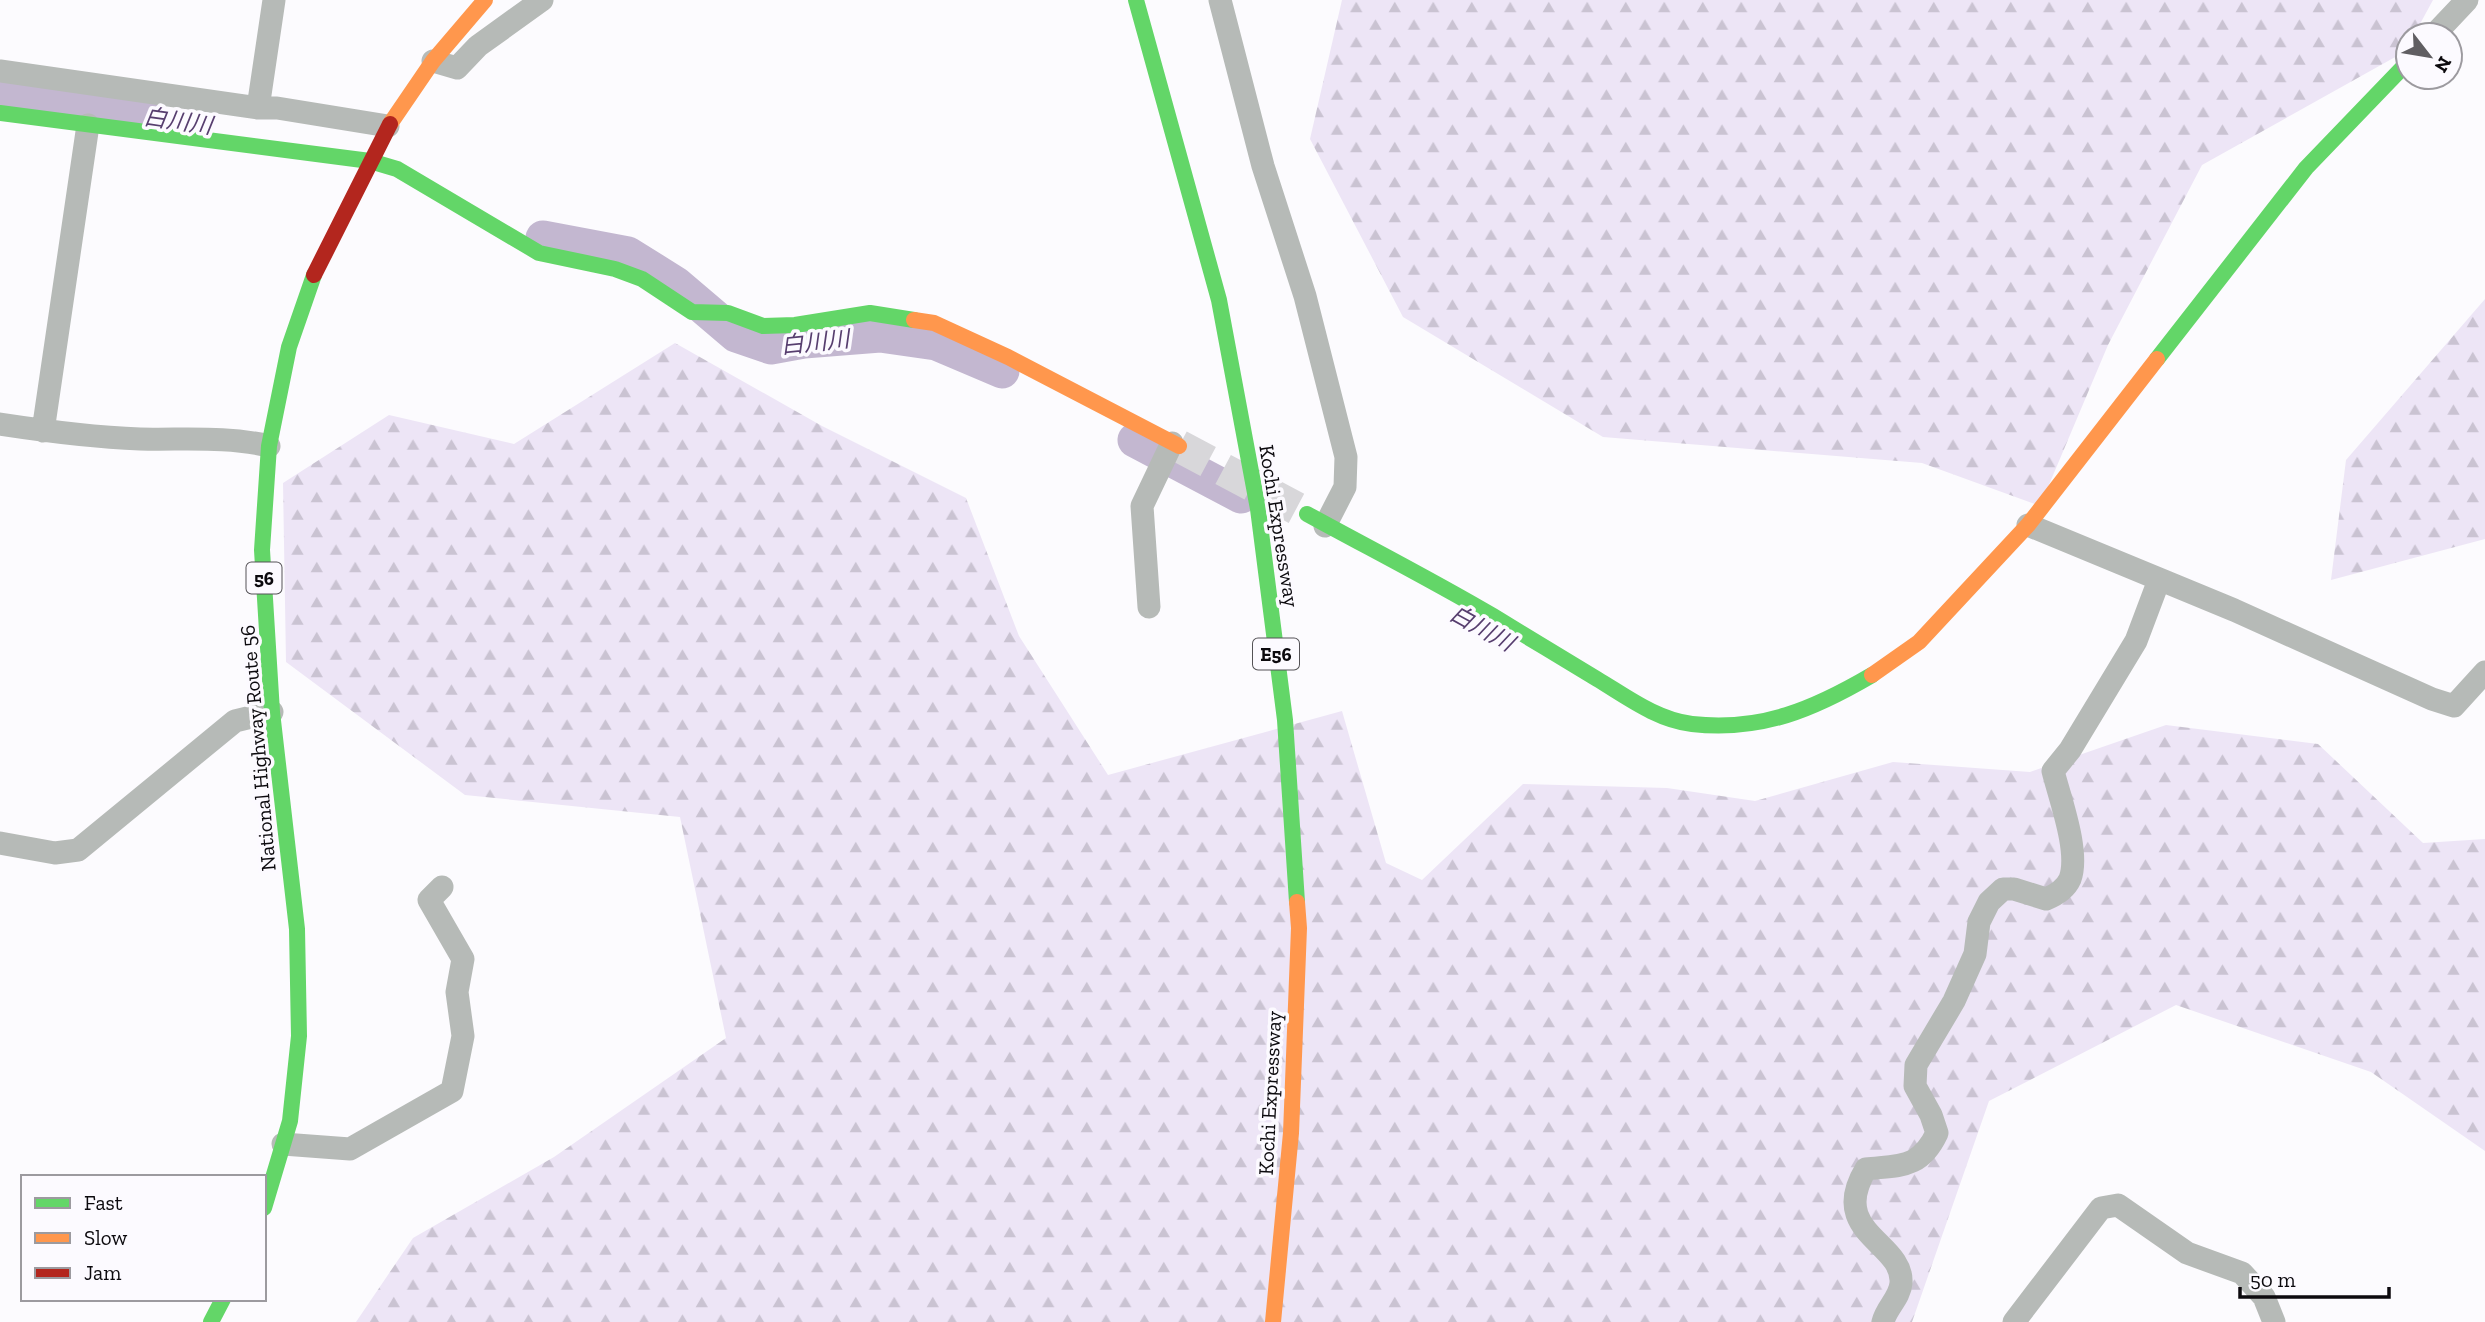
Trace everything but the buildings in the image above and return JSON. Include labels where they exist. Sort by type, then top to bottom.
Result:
[{"type":"main road","name":"National Highway Route 56","points":[[266,1201],[290,1121],[299,1037],[297,929],[272,712],[262,550],[269,446],[289,347],[317,268],[388,126],[433,61],[485,0]]},
{"type":"main road","name":"Kochi Expressway","points":[[1136,0],[1219,300],[1258,509],[1285,720],[1299,928],[1291,1133],[1273,1322]]},
{"type":"main road","points":[[1316,520],[1489,614],[1651,712],[1689,724],[1730,727],[1758,724],[1794,714],[1840,694],[1880,671],[1919,642],[2028,525],[2305,168],[2394,76]]},
{"type":"main road","points":[[0,113],[370,160],[397,169],[539,253],[615,269],[642,279],[692,312],[728,313],[763,326],[795,326],[870,313],[934,323],[1008,357],[1176,444]]},
{"type":"main road","points":[[211,1322],[222,1301]]},
{"type":"street","points":[[258,108],[274,0]]},
{"type":"street","points":[[433,61],[457,68],[478,46],[542,0]]},
{"type":"street","points":[[1220,0],[1263,166],[1305,296],[1346,457],[1345,487],[1316,520]]},
{"type":"street","points":[[2447,21],[2467,0]]},
{"type":"street","points":[[0,71],[258,108],[276,108],[388,126]]},
{"type":"street","points":[[43,430],[88,125]]},
{"type":"street","points":[[0,424],[139,439],[243,440],[269,446]]},
{"type":"street","points":[[1149,607],[1142,506],[1159,467],[1176,444]]},
{"type":"street","points":[[2028,525],[2234,610],[2432,699],[2454,706],[2485,672]]},
{"type":"street","points":[[1882,1322],[1898,1295],[1901,1282],[1899,1268],[1857,1219],[1855,1194],[1866,1168],[1916,1161],[1931,1147],[1937,1133],[1931,1115],[1915,1086],[1916,1065],[1954,1001],[1975,954],[1979,922],[1989,902],[2003,889],[2014,889],[2046,899],[2059,894],[2069,881],[2072,867],[2071,848],[2053,771],[2070,751],[2136,641],[2159,580]]},
{"type":"street","points":[[0,842],[55,853],[78,850],[235,721],[272,712]]},
{"type":"street","points":[[283,1144],[350,1149],[453,1091],[463,1035],[457,992],[463,959],[429,900],[442,887]]},
{"type":"street","points":[[2014,1322],[2101,1208],[2118,1205],[2187,1253],[2242,1273],[2264,1297],[2274,1322]]},
{"type":"green space","points":[[1342,0],[2433,0],[2422,21],[2394,21],[2394,58],[2202,165],[2108,345],[2040,506],[1922,463],[1603,437],[1403,317],[1310,139]]},
{"type":"green space","points":[[2485,299],[2485,539],[2331,580],[2346,460]]},
{"type":"green space","points":[[675,343],[822,426],[966,498],[1019,636],[1108,775],[1342,711],[1386,863],[1422,880],[1523,784],[1667,788],[1755,801],[1893,762],[2030,772],[2166,725],[2318,744],[2423,843],[2485,839],[2485,1151],[2371,1072],[2176,1005],[1989,1101],[1912,1322],[356,1322],[413,1238],[554,1157],[726,1038],[680,817],[465,795],[286,662],[283,483],[389,415],[514,444]]},
{"type":"waterway","name":"白川川","points":[[0,95],[147,116]]},
{"type":"waterway","name":"白川川","points":[[543,238],[628,254],[676,284],[736,335],[771,347],[804,341],[880,335],[936,343],[1002,371]]},
{"type":"waterway","name":"白川川","points":[[1135,440],[1241,496]]},
{"type":"tunnel","points":[[1179,446],[1307,514]]},
{"type":"traffic: fast","points":[[1136,0],[1219,300],[1258,509],[1285,720],[1297,902]]},
{"type":"traffic: fast","points":[[2157,359],[2306,168],[2394,77]]},
{"type":"traffic: fast","points":[[0,113],[370,161],[397,169],[539,253],[615,269],[642,279],[692,312],[728,313],[763,326],[795,325],[870,313],[914,320]]},
{"type":"traffic: fast","points":[[266,1201],[290,1121],[299,1036],[297,929],[272,712],[262,550],[269,446],[289,347],[314,275]]},
{"type":"traffic: fast","points":[[1307,514],[1470,603],[1643,707],[1679,722],[1717,726],[1764,721],[1808,708],[1872,675]]},
{"type":"traffic: fast","points":[[211,1322],[222,1301]]},
{"type":"traffic: slow","points":[[390,124],[433,61],[485,0]]},
{"type":"traffic: slow","points":[[914,320],[934,323],[1008,357],[1179,446]]},
{"type":"traffic: slow","points":[[1872,675],[1919,642],[2028,525],[2157,359]]},
{"type":"traffic: slow","points":[[1273,1322],[1291,1133],[1299,928],[1297,902]]},
{"type":"traffic: jam","points":[[314,275],[390,124]]}]
